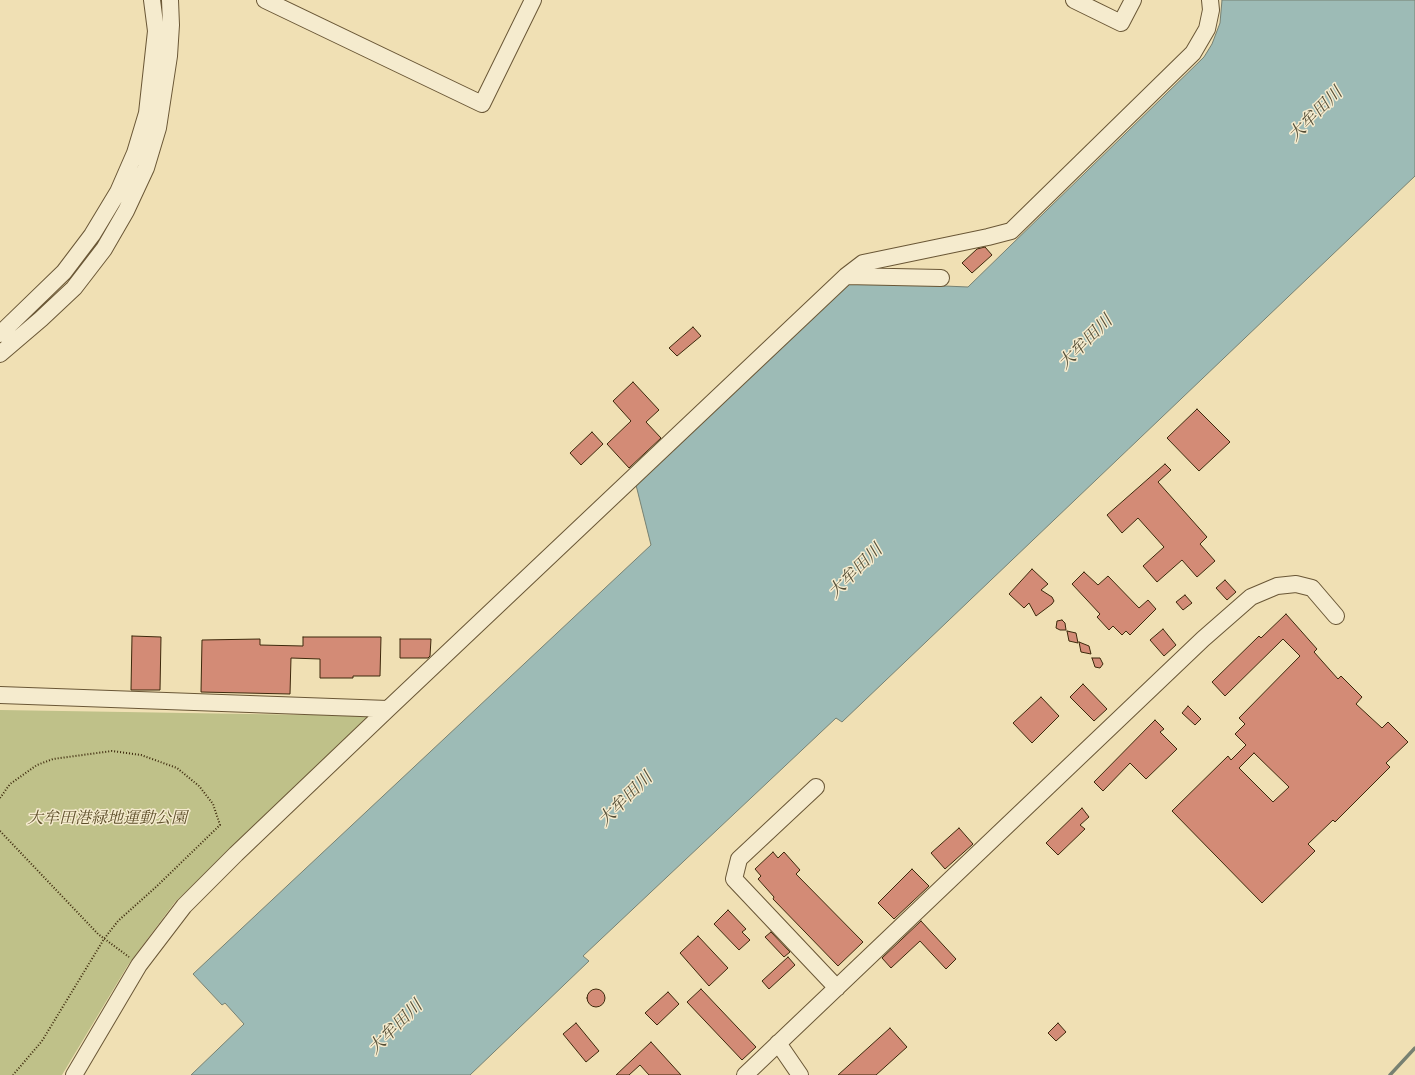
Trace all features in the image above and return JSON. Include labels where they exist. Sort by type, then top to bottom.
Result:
[{"type":"street","points":[[0,334],[64,272],[92,236],[118,192],[135,152],[147,113],[156,32],[152,0]]},
{"type":"street","points":[[0,354],[74,288],[104,248],[126,211],[146,168],[158,128],[169,56],[171,25],[170,0]]},
{"type":"street","points":[[272,2],[482,104],[533,0]]},
{"type":"street","points":[[1074,0],[1121,23],[1133,0]]},
{"type":"street","points":[[74,1075],[139,965],[190,901],[236,854],[388,709],[846,276],[863,263],[988,238],[1010,231],[1193,54],[1207,29],[1211,10],[1210,0]]},
{"type":"street","points":[[846,276],[941,278]]},
{"type":"street","points":[[745,1075],[1203,639],[1252,597],[1277,586],[1296,584],[1312,588],[1336,616]]},
{"type":"street","points":[[0,695],[388,709]]},
{"type":"street","points":[[816,787],[739,859],[734,879],[838,988]]},
{"type":"street","points":[[778,1043],[800,1075]]},
{"type":"path","points":[[0,798],[10,784],[37,765],[53,759],[112,751],[141,755],[177,768],[199,786],[213,804],[220,824],[156,887],[118,921],[104,939],[42,1041],[14,1075]]},
{"type":"path","points":[[0,831],[104,939],[139,965]]},
{"type":"green space","name":"大牟田港緑地運動公園","points":[[0,710],[374,716],[175,902],[128,965],[62,1075],[0,1075]]},
{"type":"water","name":"大牟田川","points":[[1222,0],[1415,0],[1415,176],[842,722],[836,718],[583,956],[589,961],[470,1075],[191,1075],[244,1024],[225,1003],[222,1005],[193,974],[651,545],[636,485],[851,282],[968,287],[1204,57],[1212,44],[1220,23]]},
{"type":"building","points":[[985,247],[992,255],[972,273],[962,263],[977,249]]},
{"type":"building","points":[[693,327],[701,336],[677,356],[669,348]]},
{"type":"building","points":[[633,382],[659,410],[646,422],[661,438],[629,468],[607,444],[631,421],[613,401]]},
{"type":"building","points":[[1197,409],[1230,442],[1199,471],[1167,438]]},
{"type":"building","points":[[592,432],[603,444],[581,465],[570,453]]},
{"type":"building","points":[[1165,464],[1171,470],[1158,482],[1207,537],[1200,544],[1215,561],[1197,577],[1182,560],[1157,582],[1143,566],[1164,547],[1138,518],[1122,533],[1107,515]]},
{"type":"building","points":[[1032,569],[1048,584],[1041,590],[1052,597],[1054,601],[1036,616],[1029,603],[1024,608],[1009,594]]},
{"type":"building","points":[[1084,572],[1098,585],[1108,576],[1139,608],[1148,600],[1156,609],[1130,635],[1126,631],[1122,635],[1113,626],[1109,630],[1097,617],[1100,614],[1072,584]]},
{"type":"building","points":[[1225,580],[1236,592],[1227,600],[1216,588]]},
{"type":"building","points":[[1185,595],[1192,603],[1183,610],[1176,602]]},
{"type":"building","points":[[1286,614],[1317,649],[1314,652],[1338,679],[1341,676],[1362,697],[1356,704],[1382,728],[1388,722],[1408,742],[1386,763],[1390,767],[1335,822],[1333,820],[1308,844],[1315,851],[1262,903],[1172,811],[1228,756],[1231,760],[1246,745],[1235,734],[1245,724],[1239,718],[1300,656],[1283,639],[1225,696],[1212,682],[1259,636],[1261,638]],"holes":[[[1254,753],[1289,787],[1273,802],[1239,768]]]},
{"type":"building","points":[[1062,620],[1065,623],[1066,630],[1056,628],[1057,621]]},
{"type":"building","points":[[1163,629],[1176,645],[1164,656],[1150,640]]},
{"type":"building","points":[[1067,631],[1076,633],[1078,643],[1069,641]]},
{"type":"building","points":[[132,636],[161,637],[160,690],[131,690]]},
{"type":"building","points":[[303,637],[381,637],[380,676],[320,678],[320,659],[291,658],[290,694],[201,692],[202,640],[260,639],[260,645],[303,646]]},
{"type":"building","points":[[400,639],[431,639],[430,656],[428,658],[400,658]]},
{"type":"building","points":[[1079,642],[1089,646],[1091,654],[1081,652]]},
{"type":"building","points":[[1092,658],[1100,658],[1103,664],[1100,668],[1095,667]]},
{"type":"building","points":[[1083,684],[1107,709],[1094,721],[1070,697]]},
{"type":"building","points":[[1041,697],[1059,716],[1032,743],[1013,723]]},
{"type":"building","points":[[1188,706],[1201,719],[1195,725],[1182,713]]},
{"type":"building","points":[[1155,720],[1164,729],[1160,732],[1177,749],[1146,779],[1130,763],[1103,791],[1094,782]]},
{"type":"building","points":[[1082,808],[1089,817],[1080,825],[1085,829],[1058,855],[1046,843]]},
{"type":"building","points":[[959,828],[973,844],[945,869],[931,853]]},
{"type":"building","points":[[773,852],[778,858],[784,852],[800,870],[796,874],[863,942],[838,966],[773,899],[774,897],[758,879],[761,876],[755,869]]},
{"type":"building","points":[[912,869],[929,886],[894,919],[878,903]]},
{"type":"building","points":[[728,910],[746,929],[742,932],[750,940],[739,950],[714,924]]},
{"type":"building","points":[[921,921],[956,959],[946,969],[920,941],[891,968],[882,958]]},
{"type":"building","points":[[771,932],[790,952],[784,957],[765,937]]},
{"type":"building","points":[[698,936],[728,968],[709,986],[680,953]]},
{"type":"building","points":[[788,957],[795,965],[769,989],[762,981]]},
{"type":"building","points":[[592,989],[600,989],[605,994],[603,1005],[600,1007],[592,1007],[587,1002],[587,994]]},
{"type":"building","points":[[701,989],[756,1047],[742,1060],[687,1002]]},
{"type":"building","points":[[668,992],[679,1004],[657,1025],[645,1013]]},
{"type":"building","points":[[576,1023],[599,1051],[586,1062],[563,1034]]},
{"type":"building","points":[[1058,1023],[1066,1032],[1056,1041],[1048,1033]]},
{"type":"building","points":[[890,1028],[907,1047],[876,1075],[838,1075]]},
{"type":"building","points":[[651,1042],[681,1075],[649,1075],[640,1065],[629,1075],[616,1075]]},
{"type":"waterway","points":[[1390,1075],[1415,1048]]}]
